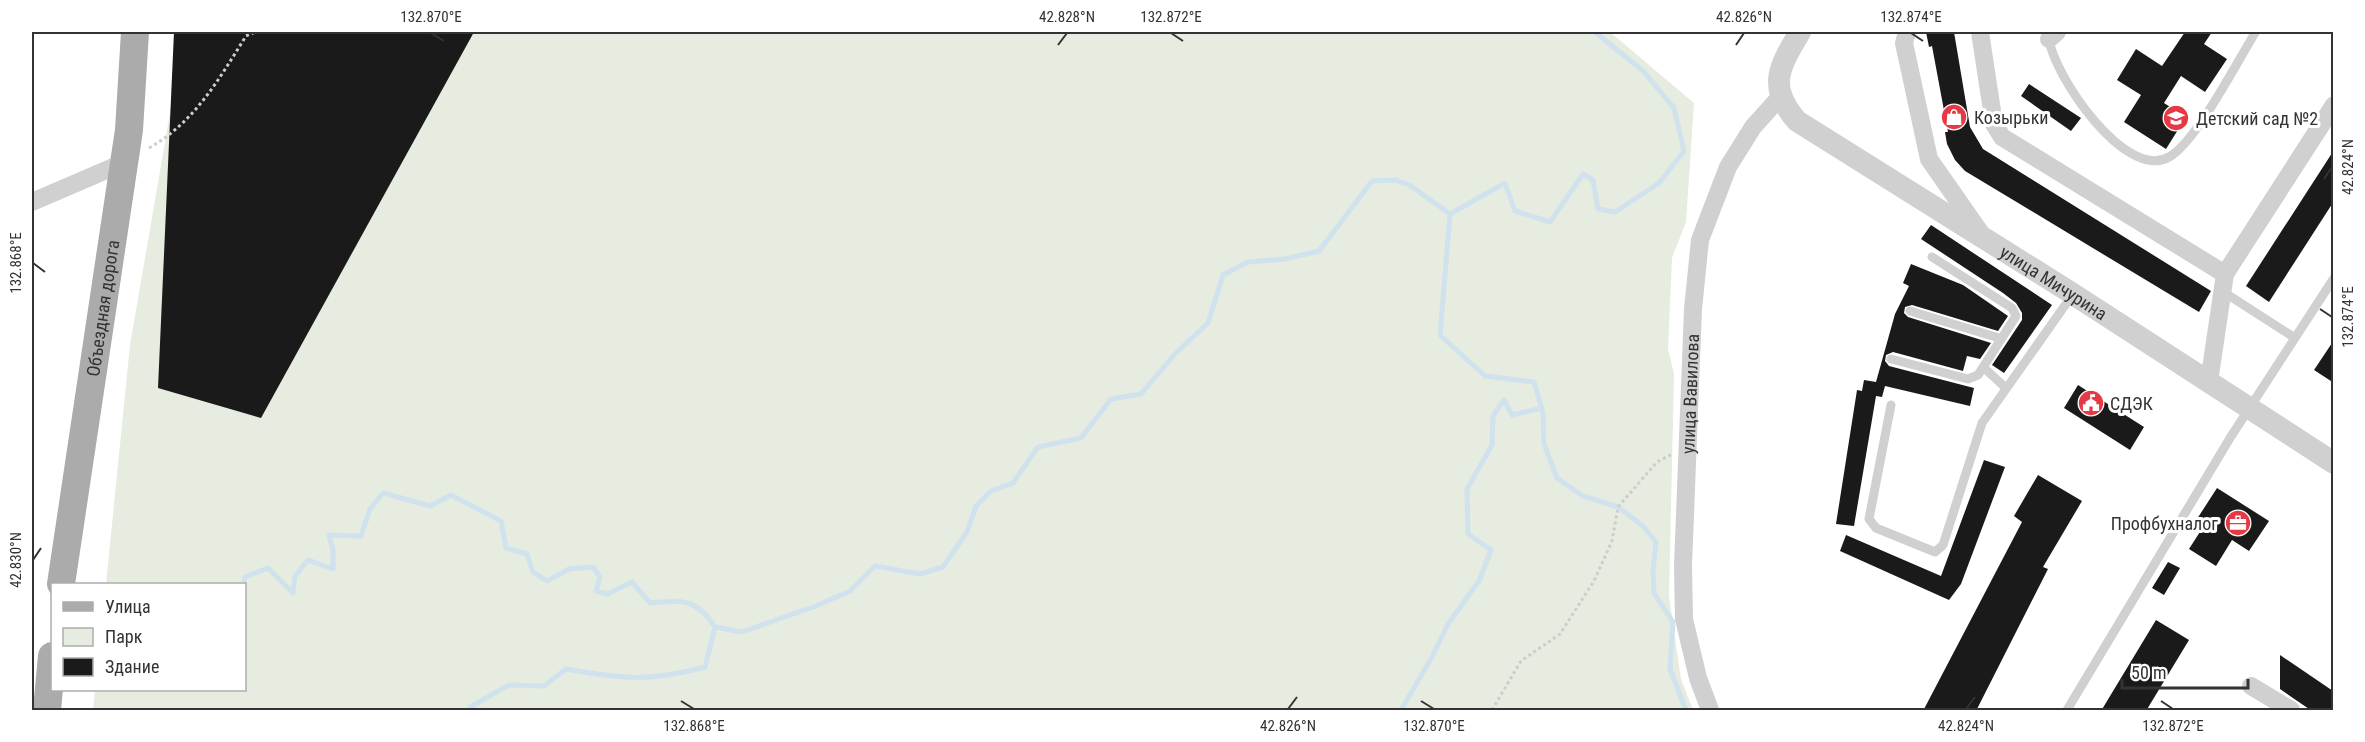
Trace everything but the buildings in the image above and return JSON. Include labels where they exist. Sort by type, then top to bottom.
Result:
[{"type":"main road","name":"Объездная дорога","points":[[61,583],[125,162],[135,32]]},
{"type":"main road","points":[[47,711],[51,667]]},
{"type":"street","points":[[1780,98],[1779,72],[1800,32]]},
{"type":"street","points":[[1906,32],[1904,44],[1929,159],[1984,238]]},
{"type":"street","points":[[1980,32],[1994,124],[2002,137],[2223,282]]},
{"type":"street","name":"улица Мичурина","points":[[1780,98],[1797,121],[1815,133],[2073,294],[2334,463]]},
{"type":"street","name":"улица Вавилова","points":[[1710,711],[1698,678],[1684,619],[1683,566],[1694,309],[1700,240],[1728,167],[1753,127],[1780,98]]},
{"type":"street","points":[[2209,382],[2223,282],[2334,105]]},
{"type":"street","points":[[32,202],[125,162]]},
{"type":"street","points":[[2251,686],[2290,711]]},
{"type":"lane","points":[[2053,35],[2050,49],[2064,82],[2098,126],[2141,157],[2159,161],[2169,158],[2186,144],[2255,33]]},
{"type":"lane","points":[[1891,359],[1968,379],[1978,375],[1999,338],[2016,316],[2012,308],[1932,257]]},
{"type":"lane","points":[[2067,711],[2166,541],[2334,278]]},
{"type":"lane","points":[[2223,282],[2295,338]]},
{"type":"lane","points":[[1890,405],[1869,519],[1876,528],[1935,552],[1943,545],[1982,423],[2073,294]]},
{"type":"lane","points":[[1910,311],[1999,338]]},
{"type":"lane","points":[[1983,368],[2006,388]]},
{"type":"path","points":[[125,162],[168,137],[201,106],[246,36],[255,32]]},
{"type":"path","points":[[1492,711],[1521,661],[1560,634],[1594,581],[1612,541],[1618,507],[1657,462],[1689,444]]},
{"type":"green space","points":[[184,32],[1610,32],[1694,103],[1686,222],[1672,258],[1668,349],[1674,374],[1669,596],[1681,679],[1693,710],[93,710],[95,691],[246,691],[246,583],[106,583],[130,345]]},
{"type":"waterway","points":[[1595,32],[1643,71],[1674,108],[1684,151],[1659,183],[1615,212],[1598,209],[1593,180],[1583,174],[1550,222],[1515,211],[1505,183],[1450,214],[1440,335],[1485,376],[1534,382],[1543,413],[1544,444],[1557,478],[1583,496],[1618,507],[1643,526],[1656,542],[1653,570],[1654,593],[1673,622],[1670,669],[1686,710]]},
{"type":"waterway","points":[[469,710],[470,707],[509,685],[544,686],[566,669],[620,677],[651,677],[705,667],[715,627],[742,632],[816,606],[850,591],[875,566],[920,574],[943,567],[967,532],[976,506],[991,491],[1013,483],[1038,447],[1081,438],[1111,399],[1141,394],[1175,354],[1208,323],[1223,275],[1248,262],[1285,259],[1319,251],[1372,181],[1396,180],[1411,186],[1450,214]]},
{"type":"waterway","points":[[1401,710],[1448,624],[1479,581],[1491,550],[1468,534],[1467,489],[1492,445],[1493,416],[1504,400],[1512,415],[1542,408]]},
{"type":"waterway","points":[[244,583],[245,577],[268,568],[293,593],[295,576],[308,560],[333,569],[333,550],[329,535],[361,536],[370,509],[383,493],[430,506],[451,495],[501,521],[506,548],[527,554],[533,572],[547,581],[569,569],[593,567],[600,577],[596,591],[607,594],[632,582],[650,603],[671,601],[687,603],[701,611],[715,627]]},
{"type":"place","name":"Козырьки","points":[[1954,117]]},
{"type":"place","name":"Детский сад №2","points":[[2176,118]]},
{"type":"place","name":"СДЭК","points":[[2091,403]]},
{"type":"place","name":"Профбухналог","points":[[2238,523]]}]
